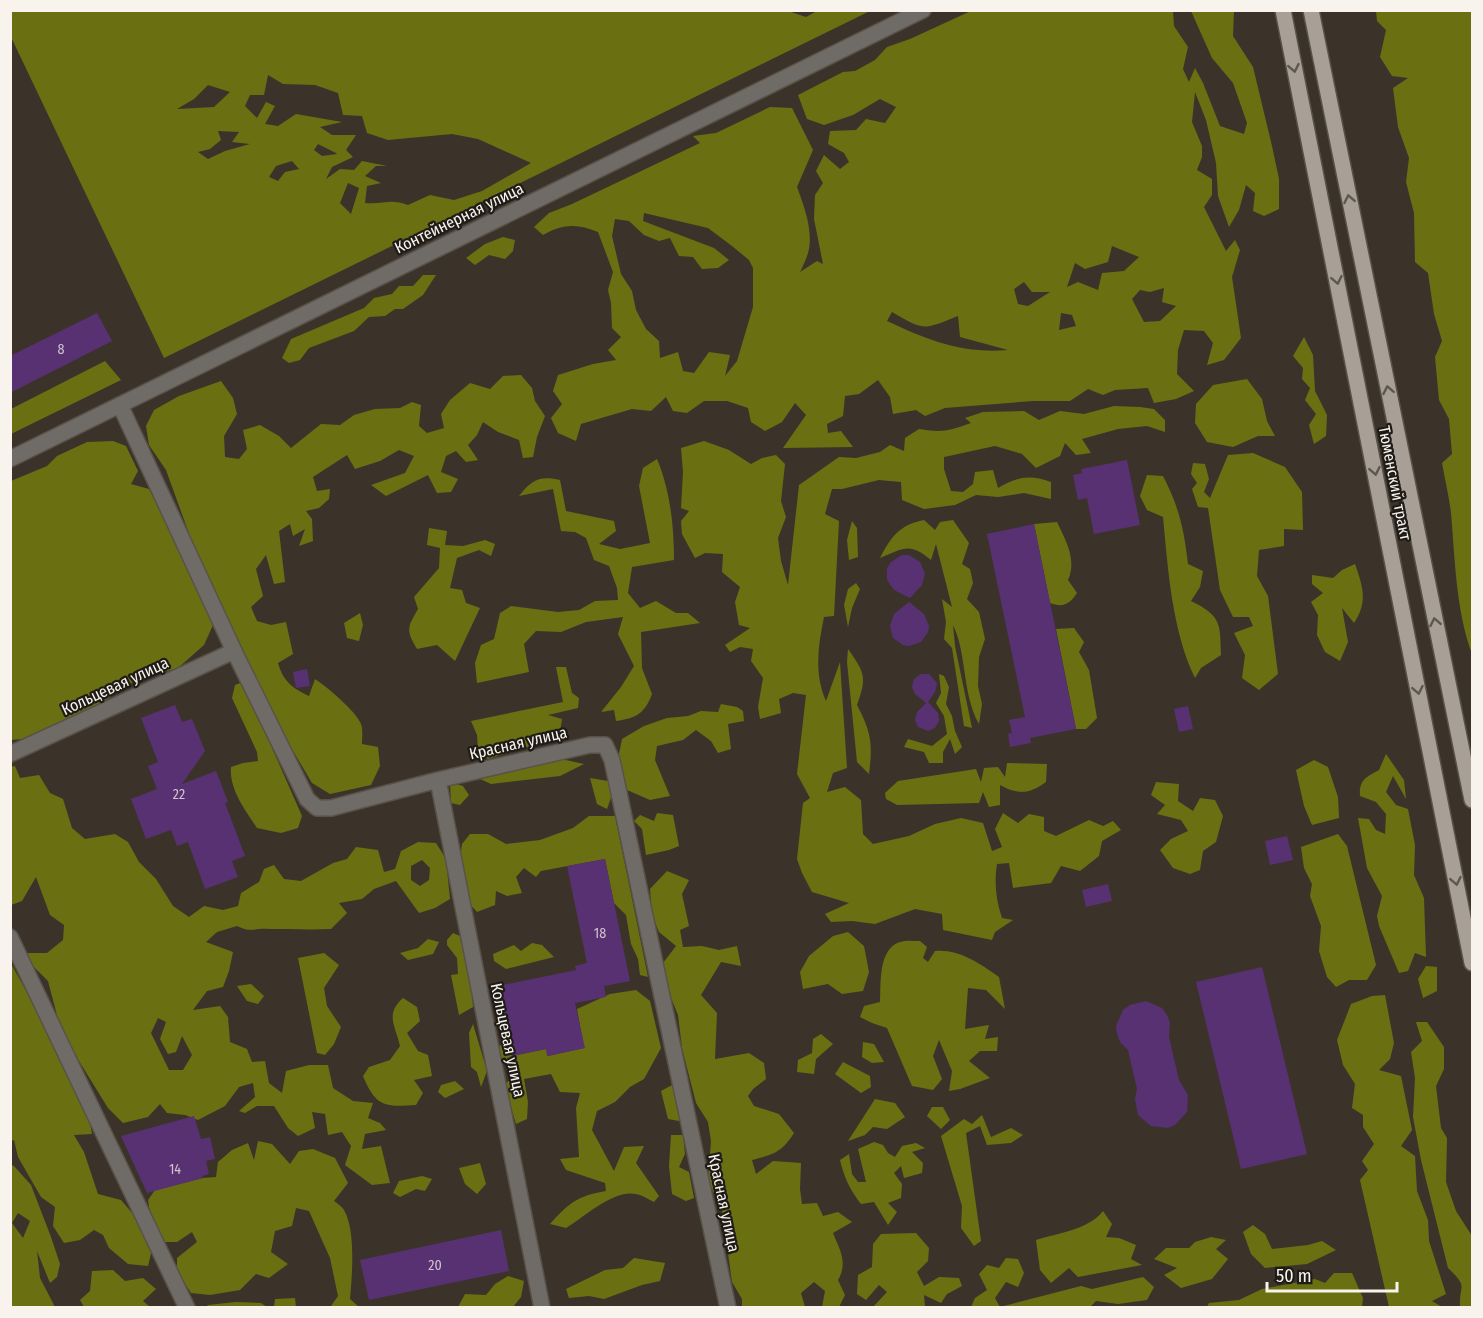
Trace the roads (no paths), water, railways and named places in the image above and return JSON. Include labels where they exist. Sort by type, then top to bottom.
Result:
[{"type":"main road","name":"Тюменский тракт","points":[[1283,10],[1473,963]]},
{"type":"main road","name":"Тюменский тракт","points":[[1311,10],[1473,800]]},
{"type":"street","name":"Контейнерная улица","points":[[10,459],[923,10]]},
{"type":"street","name":"Красная улица","points":[[120,405],[234,651],[308,799],[317,808],[331,808],[438,780],[590,745],[605,745],[612,760],[728,1308]]},
{"type":"street","name":"Кольцевая улица","points":[[10,754],[234,651]]},
{"type":"street","name":"Кольцевая улица","points":[[438,780],[542,1308]]},
{"type":"street","points":[[10,937],[187,1308]]}]
